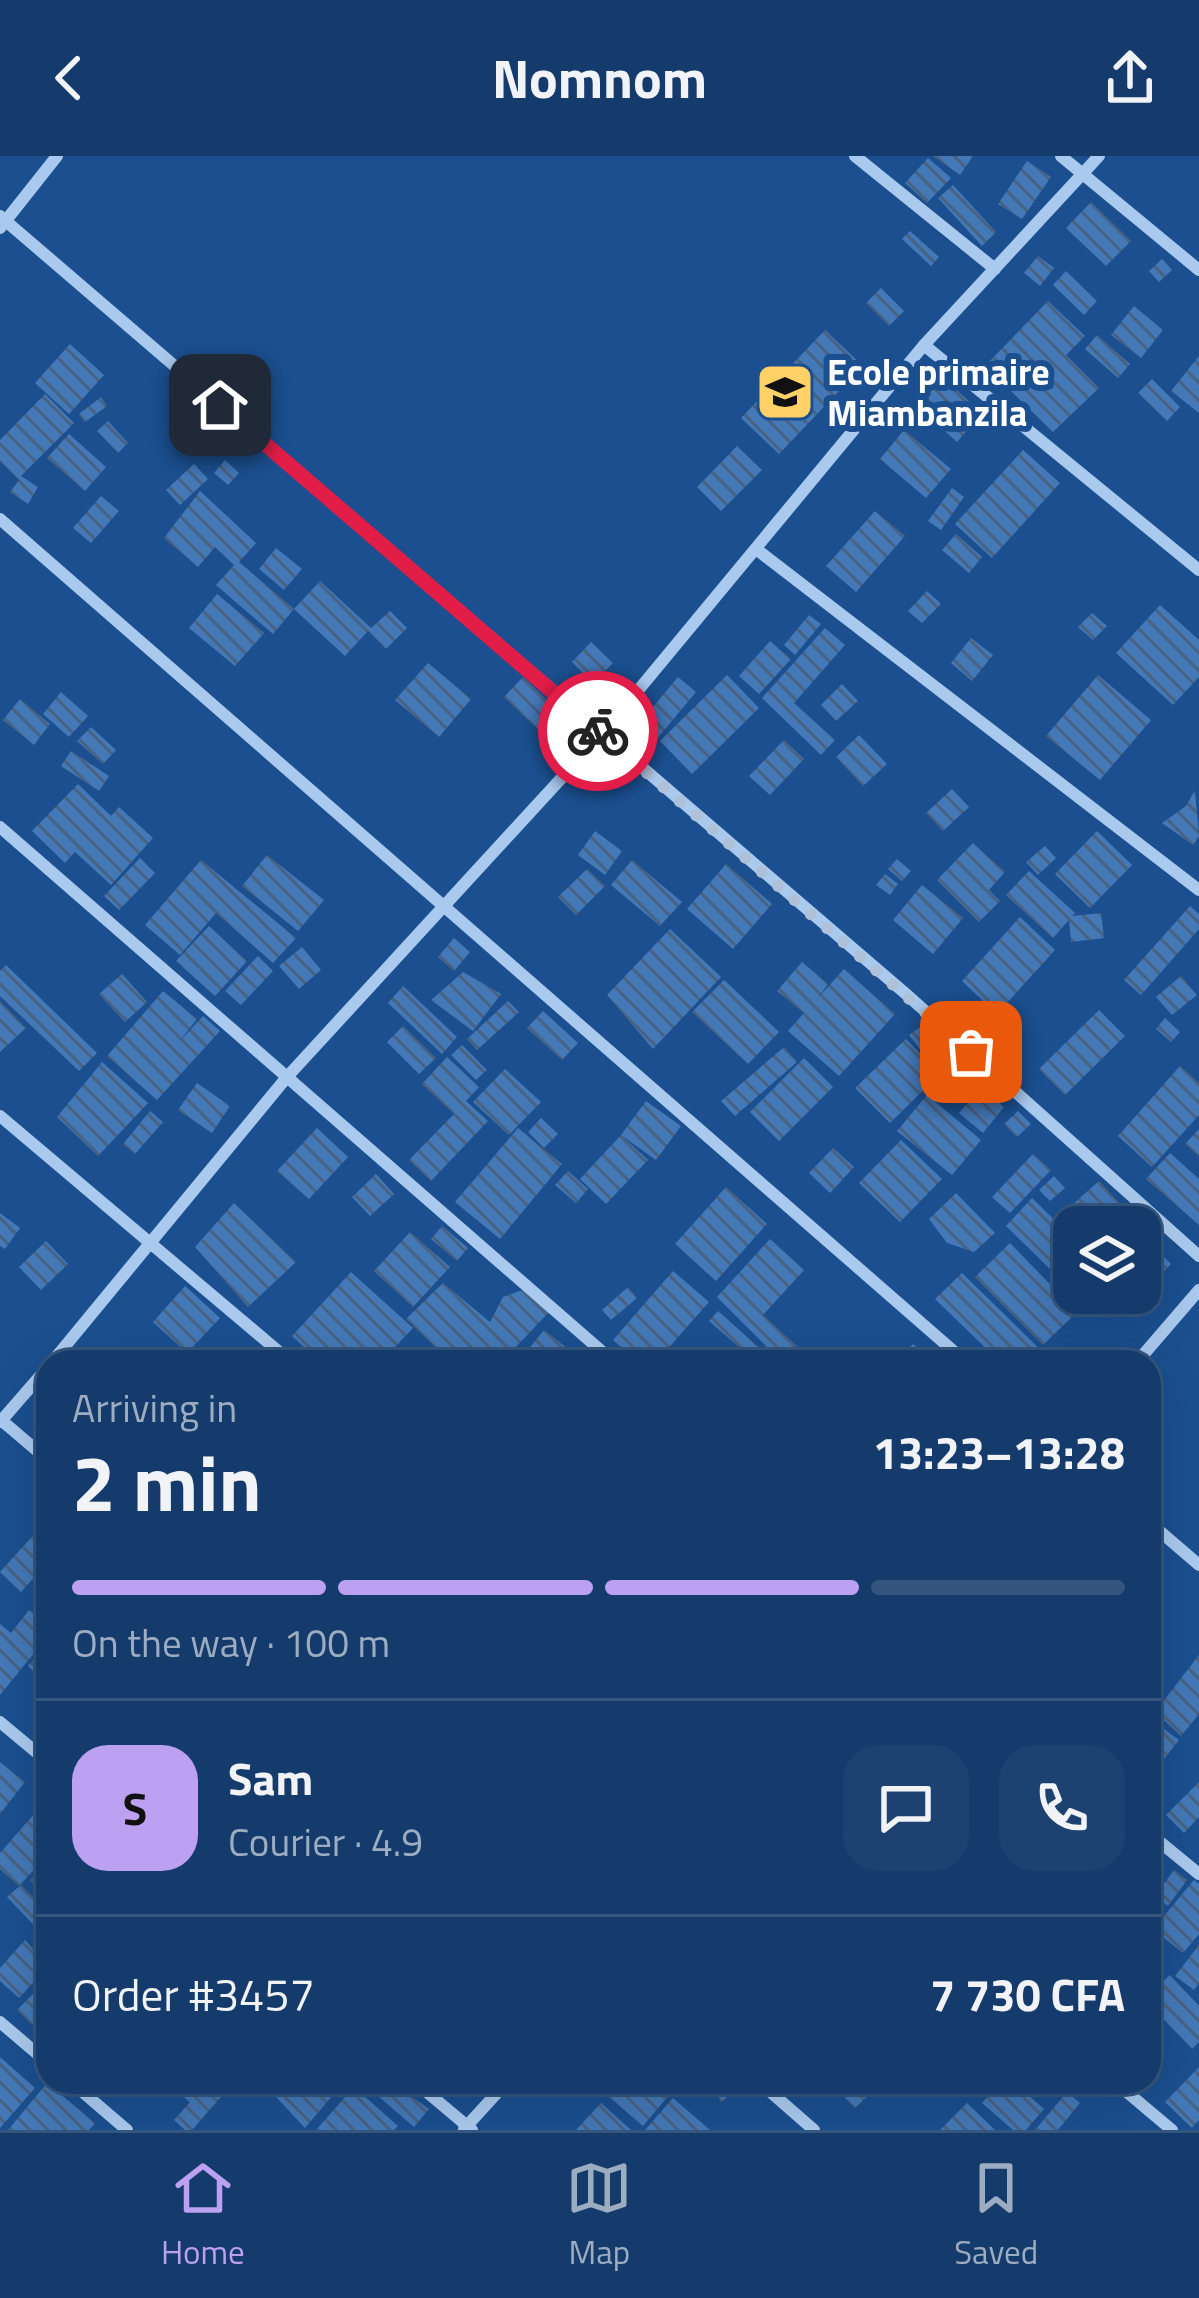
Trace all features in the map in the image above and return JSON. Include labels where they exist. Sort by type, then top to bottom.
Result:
[{"type":"street","points":[[57,156],[2,222],[906,994],[1199,1256]]},
{"type":"street","points":[[856,156],[995,269]]},
{"type":"street","points":[[1061,156],[1199,270]]},
{"type":"street","points":[[62,1350],[287,1077],[602,734],[924,345],[1100,156]]},
{"type":"street","points":[[924,345],[1199,570]]},
{"type":"street","points":[[0,519],[952,1350]]},
{"type":"street","points":[[756,548],[1199,890]]},
{"type":"street","points":[[0,827],[600,1350]]},
{"type":"street","points":[[0,1116],[275,1350]]},
{"type":"street","points":[[1147,1350],[1199,1290]]},
{"type":"street","points":[[36,1380],[1,1420],[36,1450]]},
{"type":"street","points":[[1161,1532],[1199,1565]]},
{"type":"street","points":[[0,1722],[36,1752]]},
{"type":"street","points":[[1161,1843],[1199,1874]]},
{"type":"street","points":[[0,2022],[36,2053]]},
{"type":"street","points":[[84,2094],[127,2130]]},
{"type":"street","points":[[428,2094],[467,2129],[497,2094]]},
{"type":"street","points":[[773,2094],[814,2130]]},
{"type":"street","points":[[1129,2094],[1172,2130]]},
{"type":"building","points":[[933,156],[973,156],[960,175]]},
{"type":"building","points":[[928,158],[951,178],[927,203],[905,183]]},
{"type":"building","points":[[1027,161],[1051,177],[1022,219],[998,204]]},
{"type":"building","points":[[953,185],[996,232],[982,246],[938,198]]},
{"type":"building","points":[[1091,202],[1131,241],[1106,266],[1066,228]]},
{"type":"building","points":[[910,231],[939,257],[931,266],[902,239]]},
{"type":"building","points":[[1038,256],[1054,268],[1040,286],[1024,273]]},
{"type":"building","points":[[1162,259],[1172,270],[1159,282],[1149,271]]},
{"type":"building","points":[[1066,271],[1097,301],[1084,315],[1053,285]]},
{"type":"building","points":[[881,288],[904,311],[889,326],[866,303]]},
{"type":"building","points":[[1048,301],[1085,336],[1066,355],[1099,388],[1053,432],[985,366]]},
{"type":"building","points":[[1134,306],[1163,330],[1141,358],[1111,335]]},
{"type":"building","points":[[825,330],[863,366],[779,454],[741,418]]},
{"type":"building","points":[[1097,335],[1130,364],[1118,378],[1085,349]]},
{"type":"building","points":[[70,344],[104,375],[69,414],[35,383]]},
{"type":"building","points":[[1199,356],[1199,413],[1171,391]]},
{"type":"building","points":[[941,376],[982,413],[957,442],[915,405]]},
{"type":"building","points":[[1152,379],[1180,407],[1167,421],[1138,393]]},
{"type":"building","points":[[45,394],[74,423],[21,476],[38,487],[28,504],[10,492],[19,480],[0,461],[0,440]]},
{"type":"building","points":[[101,397],[107,406],[85,422],[79,414]]},
{"type":"building","points":[[108,421],[128,443],[118,453],[97,431]]},
{"type":"building","points":[[904,430],[951,469],[926,498],[880,459]]},
{"type":"building","points":[[69,434],[106,467],[85,491],[47,458]]},
{"type":"building","points":[[737,446],[762,470],[721,511],[697,487]]},
{"type":"building","points":[[1023,450],[1060,483],[992,558],[955,524]]},
{"type":"building","points":[[225,460],[239,473],[228,485],[214,473]]},
{"type":"building","points":[[194,464],[208,479],[180,505],[166,490]]},
{"type":"building","points":[[952,488],[964,497],[941,530],[928,521]]},
{"type":"building","points":[[200,491],[256,543],[239,562],[294,609],[273,634],[216,585],[234,565],[215,547],[198,567],[164,538]]},
{"type":"building","points":[[101,496],[119,511],[91,543],[73,528]]},
{"type":"building","points":[[875,511],[905,536],[856,592],[826,566]]},
{"type":"building","points":[[956,534],[982,557],[969,573],[942,550]]},
{"type":"building","points":[[276,548],[302,569],[284,590],[259,569]]},
{"type":"building","points":[[320,581],[371,628],[390,611],[407,628],[386,649],[368,631],[345,656],[294,609]]},
{"type":"building","points":[[927,591],[941,604],[922,623],[908,611]]},
{"type":"building","points":[[217,594],[264,633],[235,666],[189,628]]},
{"type":"building","points":[[1160,605],[1199,640],[1199,677],[1173,705],[1116,653]]},
{"type":"building","points":[[1092,613],[1107,626],[1093,640],[1078,627]]},
{"type":"building","points":[[809,615],[821,624],[795,655],[784,645]]},
{"type":"building","points":[[825,628],[845,645],[794,703],[835,740],[821,755],[762,698]]},
{"type":"building","points":[[971,638],[993,655],[972,681],[951,663]]},
{"type":"building","points":[[770,641],[791,659],[759,694],[739,676]]},
{"type":"building","points":[[591,642],[613,663],[593,683],[572,662]]},
{"type":"building","points":[[428,663],[471,699],[439,737],[395,700]]},
{"type":"building","points":[[727,675],[759,708],[692,774],[660,741]]},
{"type":"building","points":[[1098,675],[1151,720],[1100,780],[1046,736]]},
{"type":"building","points":[[523,677],[564,717],[545,736],[504,697]]},
{"type":"building","points":[[678,677],[696,692],[651,746],[633,731]]},
{"type":"building","points":[[842,684],[858,701],[836,721],[821,705]]},
{"type":"building","points":[[61,692],[88,716],[69,737],[43,714]]},
{"type":"building","points":[[20,699],[50,724],[34,745],[3,720]]},
{"type":"building","points":[[91,727],[116,750],[103,764],[77,741]]},
{"type":"building","points":[[859,735],[887,764],[863,786],[836,757]]},
{"type":"building","points":[[784,740],[804,759],[770,795],[749,776]]},
{"type":"building","points":[[71,751],[109,776],[99,791],[61,766]]},
{"type":"building","points":[[78,784],[111,816],[119,807],[153,838],[111,885],[75,852],[65,863],[32,831]]},
{"type":"building","points":[[952,789],[969,807],[943,831],[926,813]]},
{"type":"building","points":[[1195,790],[1199,836],[1193,845],[1162,823],[1186,806]]},
{"type":"building","points":[[595,831],[622,851],[605,875],[578,855]]},
{"type":"building","points":[[1097,831],[1132,865],[1090,908],[1055,874]]},
{"type":"building","points":[[973,843],[1005,872],[989,890],[1000,901],[979,922],[937,880]]},
{"type":"building","points":[[1045,846],[1056,858],[1038,875],[1026,862]]},
{"type":"building","points":[[267,855],[324,900],[298,931],[242,886]]},
{"type":"building","points":[[140,858],[155,873],[119,910],[104,896]]},
{"type":"building","points":[[897,859],[911,871],[902,881],[888,869]]},
{"type":"building","points":[[201,860],[296,938],[273,963],[216,913],[180,955],[145,925]]},
{"type":"building","points":[[632,860],[682,902],[660,926],[611,885]]},
{"type":"building","points":[[726,864],[772,904],[733,949],[687,909]]},
{"type":"building","points":[[587,869],[605,886],[576,915],[558,897]]},
{"type":"building","points":[[1029,871],[1075,913],[1072,916],[1101,913],[1104,938],[1071,942],[1069,920],[1053,938],[1006,895]]},
{"type":"building","points":[[885,874],[898,884],[890,895],[876,885]]},
{"type":"building","points":[[922,885],[963,918],[933,954],[893,920]]},
{"type":"building","points":[[1190,906],[1199,914],[1199,929],[1141,995],[1124,980]]},
{"type":"building","points":[[1020,917],[1055,950],[997,1014],[962,981]]},
{"type":"building","points":[[209,926],[247,961],[215,996],[176,961]]},
{"type":"building","points":[[670,929],[721,977],[653,1049],[607,995]]},
{"type":"building","points":[[454,938],[470,952],[454,971],[438,957]]},
{"type":"building","points":[[302,947],[321,970],[299,989],[279,966]]},
{"type":"building","points":[[258,956],[273,971],[241,1005],[225,991]]},
{"type":"building","points":[[802,962],[828,984],[818,998],[844,969],[895,1014],[839,1076],[788,1031],[804,1013],[777,991]]},
{"type":"building","points":[[6,965],[97,1053],[79,1071],[0,996],[0,971]]},
{"type":"building","points":[[463,972],[501,994],[473,1031],[431,1000]]},
{"type":"building","points":[[122,974],[147,1002],[125,1022],[99,994]]},
{"type":"building","points":[[1181,976],[1197,995],[1172,1015],[1156,997]]},
{"type":"building","points":[[724,980],[779,1032],[748,1064],[692,1012]]},
{"type":"building","points":[[403,986],[457,1037],[442,1054],[388,1003]]},
{"type":"building","points":[[163,991],[197,1019],[179,1042],[203,1016],[220,1031],[157,1100],[107,1056]]},
{"type":"building","points":[[0,1001],[26,1028],[0,1052]]},
{"type":"building","points":[[508,1001],[519,1012],[477,1050],[467,1039]]},
{"type":"building","points":[[1099,1010],[1125,1036],[1065,1095],[1039,1069]]},
{"type":"building","points":[[543,1011],[578,1043],[562,1060],[527,1028]]},
{"type":"building","points":[[1165,1018],[1180,1032],[1171,1042],[1156,1029]]},
{"type":"building","points":[[926,1023],[947,1049],[930,1062],[909,1035]]},
{"type":"building","points":[[403,1026],[436,1058],[419,1074],[387,1042]]},
{"type":"building","points":[[906,1039],[940,1074],[890,1123],[855,1088]]},
{"type":"building","points":[[462,1045],[487,1070],[476,1080],[451,1055]]},
{"type":"building","points":[[784,1047],[797,1062],[735,1116],[721,1101]]},
{"type":"building","points":[[447,1057],[479,1087],[466,1101],[488,1121],[431,1181],[409,1160],[454,1114],[422,1084]]},
{"type":"building","points":[[804,1058],[833,1087],[779,1141],[750,1112]]},
{"type":"building","points":[[962,1061],[979,1078],[954,1104],[936,1087]]},
{"type":"building","points":[[102,1062],[148,1103],[98,1156],[57,1117]]},
{"type":"building","points":[[1180,1066],[1199,1083],[1199,1115],[1152,1167],[1118,1136]]},
{"type":"building","points":[[505,1069],[541,1102],[509,1135],[473,1102]]},
{"type":"building","points":[[197,1083],[230,1106],[212,1133],[178,1110]]},
{"type":"building","points":[[981,1088],[1004,1107],[983,1133],[959,1113]]},
{"type":"building","points":[[927,1095],[981,1140],[952,1175],[897,1131]]},
{"type":"building","points":[[646,1101],[681,1126],[656,1160],[621,1135]]},
{"type":"building","points":[[150,1111],[163,1122],[135,1154],[123,1144]]},
{"type":"building","points":[[1018,1111],[1031,1124],[1017,1137],[1004,1124]]},
{"type":"building","points":[[541,1118],[558,1134],[544,1148],[528,1132]]},
{"type":"building","points":[[317,1128],[348,1157],[309,1199],[277,1171]]},
{"type":"building","points":[[518,1128],[562,1164],[500,1239],[455,1202]]},
{"type":"building","points":[[1199,1129],[1199,1156],[1185,1144]]},
{"type":"building","points":[[621,1135],[648,1160],[606,1204],[580,1179]]},
{"type":"building","points":[[901,1140],[942,1179],[900,1222],[859,1183]]},
{"type":"building","points":[[833,1148],[854,1167],[830,1193],[809,1173]]},
{"type":"building","points":[[1170,1153],[1199,1179],[1199,1225],[1146,1179]]},
{"type":"building","points":[[1033,1154],[1051,1170],[1010,1213],[992,1197]]},
{"type":"building","points":[[568,1171],[588,1189],[576,1203],[555,1185]]},
{"type":"building","points":[[376,1174],[394,1194],[370,1216],[352,1197]]},
{"type":"building","points":[[1054,1176],[1065,1188],[1050,1201],[1039,1190]]},
{"type":"building","points":[[1099,1181],[1122,1206],[1071,1206]]},
{"type":"building","points":[[726,1187],[767,1224],[716,1281],[675,1244]]},
{"type":"building","points":[[956,1193],[995,1233],[974,1252],[947,1243],[929,1219]]},
{"type":"building","points":[[1032,1198],[1053,1218],[1053,1272],[1006,1226]]},
{"type":"building","points":[[234,1203],[296,1262],[248,1307],[195,1247]]},
{"type":"building","points":[[0,1213],[20,1228],[5,1249],[0,1246]]},
{"type":"building","points":[[442,1226],[468,1248],[457,1261],[431,1239]]},
{"type":"building","points":[[410,1232],[450,1267],[413,1307],[374,1271]]},
{"type":"building","points":[[770,1239],[804,1270],[763,1315],[801,1350],[770,1350],[717,1297]]},
{"type":"building","points":[[46,1241],[68,1264],[41,1290],[19,1267]]},
{"type":"building","points":[[1010,1243],[1053,1287],[1053,1314],[1075,1314],[1043,1345],[975,1277]]},
{"type":"building","points":[[1161,1254],[1171,1264],[1161,1274]]},
{"type":"building","points":[[673,1271],[709,1302],[667,1350],[625,1350],[613,1340]]},
{"type":"building","points":[[351,1272],[413,1328],[392,1350],[307,1350],[292,1336]]},
{"type":"building","points":[[962,1273],[1041,1350],[988,1350],[935,1299]]},
{"type":"building","points":[[443,1283],[490,1322],[503,1297],[528,1288],[549,1312],[513,1350],[438,1350],[406,1319]]},
{"type":"building","points":[[185,1286],[220,1318],[190,1350],[184,1350],[153,1322]]},
{"type":"building","points":[[628,1287],[637,1298],[611,1320],[602,1310]]},
{"type":"building","points":[[718,1311],[762,1350],[742,1350],[709,1321]]},
{"type":"building","points":[[544,1330],[568,1349],[567,1350],[528,1350]]},
{"type":"building","points":[[36,1532],[36,1575],[21,1592],[0,1572]]},
{"type":"building","points":[[29,1610],[36,1616],[36,1651],[0,1695],[0,1624],[11,1633]]},
{"type":"building","points":[[1199,1655],[1199,1714],[1181,1736],[1161,1718],[1161,1704]]},
{"type":"building","points":[[1161,1727],[1179,1740],[1161,1763]]},
{"type":"building","points":[[0,1762],[25,1782],[0,1814]]},
{"type":"building","points":[[1199,1782],[1199,1817],[1184,1833],[1166,1815]]},
{"type":"building","points":[[36,1812],[36,1867],[19,1886],[0,1869],[0,1853]]},
{"type":"building","points":[[1174,1870],[1187,1880],[1168,1906],[1161,1901],[1161,1888]]},
{"type":"building","points":[[1194,1880],[1199,1884],[1199,1934],[1183,1953],[1161,1935],[1161,1919]]},
{"type":"building","points":[[21,1885],[36,1901],[36,1927],[7,1897]]},
{"type":"building","points":[[25,1940],[36,1952],[36,1979],[19,1998],[0,1981],[0,1968]]},
{"type":"building","points":[[1199,1945],[1199,1983],[1194,1990],[1175,1976]]},
{"type":"building","points":[[1170,1975],[1199,2006],[1199,2042],[1192,2049],[1161,2017],[1161,1983]]},
{"type":"building","points":[[36,1991],[36,2028],[17,2010]]},
{"type":"building","points":[[0,2057],[35,2088],[0,2128]]},
{"type":"building","points":[[1199,2067],[1199,2120],[1192,2128],[1165,2102]]},
{"type":"building","points":[[38,2094],[60,2094],[95,2123],[89,2130],[8,2130]]},
{"type":"building","points":[[180,2094],[221,2097],[192,2130],[185,2130],[174,2120],[190,2102]]},
{"type":"building","points":[[273,2094],[334,2094],[305,2128]]},
{"type":"building","points":[[348,2094],[362,2094],[398,2126],[394,2130],[316,2130]]},
{"type":"building","points":[[408,2094],[429,2109],[414,2127],[378,2096]]},
{"type":"building","points":[[611,2094],[670,2094],[643,2126],[609,2097]]},
{"type":"building","points":[[841,2094],[870,2094],[855,2108]]},
{"type":"building","points":[[990,2094],[1027,2094],[1044,2109],[1026,2130],[1013,2130],[982,2103]]},
{"type":"building","points":[[1065,2094],[1080,2103],[1058,2130],[1035,2130]]},
{"type":"building","points":[[673,2098],[710,2130],[645,2130]]},
{"type":"building","points":[[601,2103],[631,2130],[576,2130]]},
{"type":"building","points":[[967,2103],[995,2130],[940,2130]]},
{"type":"way so far","points":[[598,731],[971,1052]]},
{"type":"place","name":"Ecole primaire Miambanzila","points":[[785,392]]},
{"type":"route","points":[[220,405],[598,731]]}]
